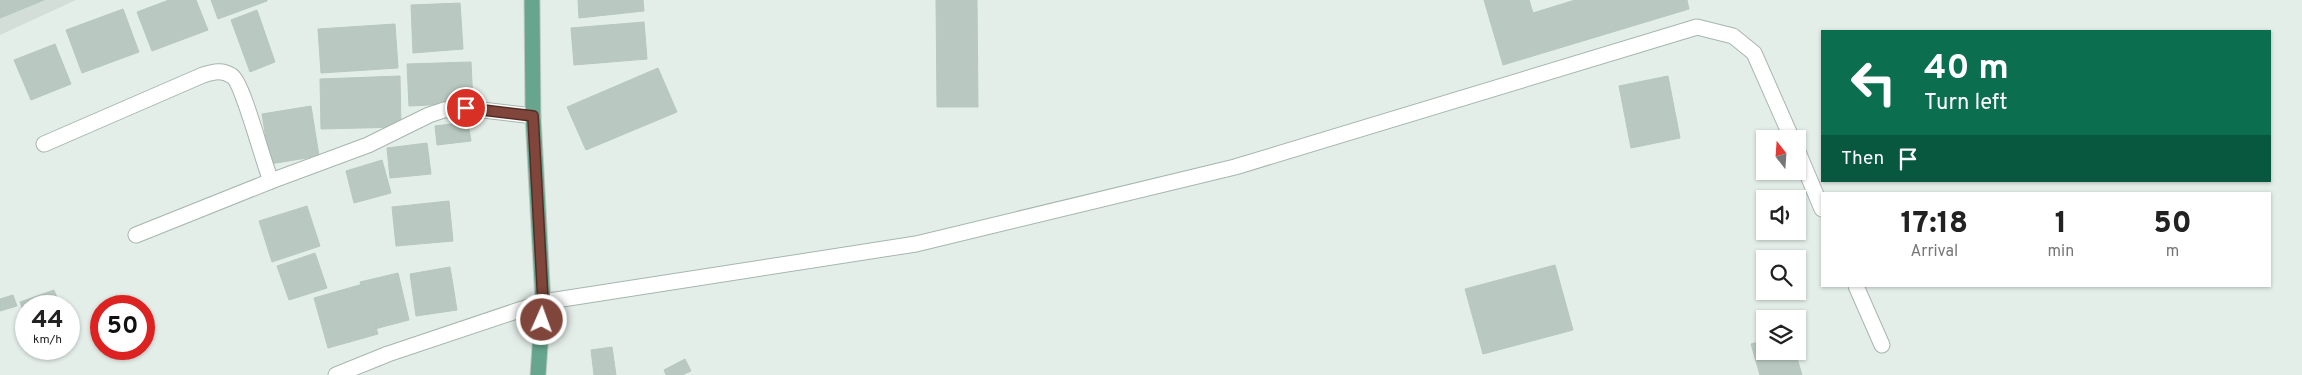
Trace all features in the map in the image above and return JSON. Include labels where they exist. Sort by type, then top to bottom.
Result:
[{"type":"main road","points":[[532,0],[533,116],[543,302],[538,375]]},
{"type":"street","points":[[336,375],[388,354],[543,302],[926,242],[1235,167],[1697,27],[1733,36],[1754,53],[1788,130]]},
{"type":"street","points":[[44,144],[203,75],[220,71],[233,76],[241,88],[261,157],[271,181]]},
{"type":"street","points":[[136,235],[271,181],[368,145],[429,115],[444,110],[466,108],[533,116]]},
{"type":"street","points":[[1806,171],[1821,207]]},
{"type":"street","points":[[1856,287],[1882,345]]},
{"type":"shaded area","points":[[0,0],[76,0],[0,35]]},
{"type":"building","points":[[0,0],[44,0],[0,18]]},
{"type":"building","points":[[169,0],[196,0],[208,30],[152,51],[137,12]]},
{"type":"building","points":[[211,0],[267,0],[267,1],[218,19]]},
{"type":"building","points":[[578,0],[643,0],[644,11],[579,18]]},
{"type":"building","points":[[936,0],[977,0],[978,107],[937,107]]},
{"type":"building","points":[[1484,0],[1529,0],[1533,13],[1575,0],[1687,0],[1689,9],[1503,65]]},
{"type":"building","points":[[460,3],[463,49],[413,53],[411,5]]},
{"type":"building","points":[[123,9],[139,52],[82,73],[66,30]]},
{"type":"building","points":[[257,10],[275,62],[250,72],[231,20]]},
{"type":"building","points":[[644,22],[647,59],[574,65],[571,28]]},
{"type":"building","points":[[395,24],[398,68],[321,73],[318,29]]},
{"type":"building","points":[[55,44],[71,84],[31,100],[14,60]]},
{"type":"building","points":[[471,62],[473,103],[409,106],[407,64]]},
{"type":"building","points":[[658,68],[677,112],[586,150],[567,107]]},
{"type":"building","points":[[400,76],[401,127],[321,129],[320,79]]},
{"type":"building","points":[[1668,76],[1680,138],[1631,148],[1619,86]]},
{"type":"building","points":[[311,106],[319,156],[270,164],[262,114]]},
{"type":"building","points":[[468,122],[471,141],[437,145],[435,126]]},
{"type":"building","points":[[427,143],[431,174],[390,178],[387,148]]},
{"type":"building","points":[[382,160],[391,193],[354,203],[346,171]]},
{"type":"building","points":[[449,201],[453,241],[396,246],[392,207]]},
{"type":"building","points":[[307,206],[320,246],[272,262],[259,221]]},
{"type":"building","points":[[315,253],[327,288],[289,300],[277,266]]},
{"type":"building","points":[[1555,265],[1573,330],[1483,354],[1465,289]]},
{"type":"building","points":[[450,267],[457,310],[416,316],[410,274]]},
{"type":"building","points":[[398,273],[409,320],[371,330],[360,282]]},
{"type":"building","points":[[363,284],[378,334],[328,348],[314,298]]},
{"type":"building","points":[[54,290],[56,295],[40,295]]},
{"type":"building","points":[[13,295],[15,307],[0,311],[0,299]]},
{"type":"building","points":[[1756,343],[1756,360],[1798,360],[1802,375],[1760,375],[1751,344]]},
{"type":"building","points":[[612,347],[616,375],[594,375],[591,350]]},
{"type":"building","points":[[685,359],[691,371],[682,375],[666,375],[664,370]]},
{"type":"route","points":[[466,108],[533,116],[543,302],[542,320]]}]
